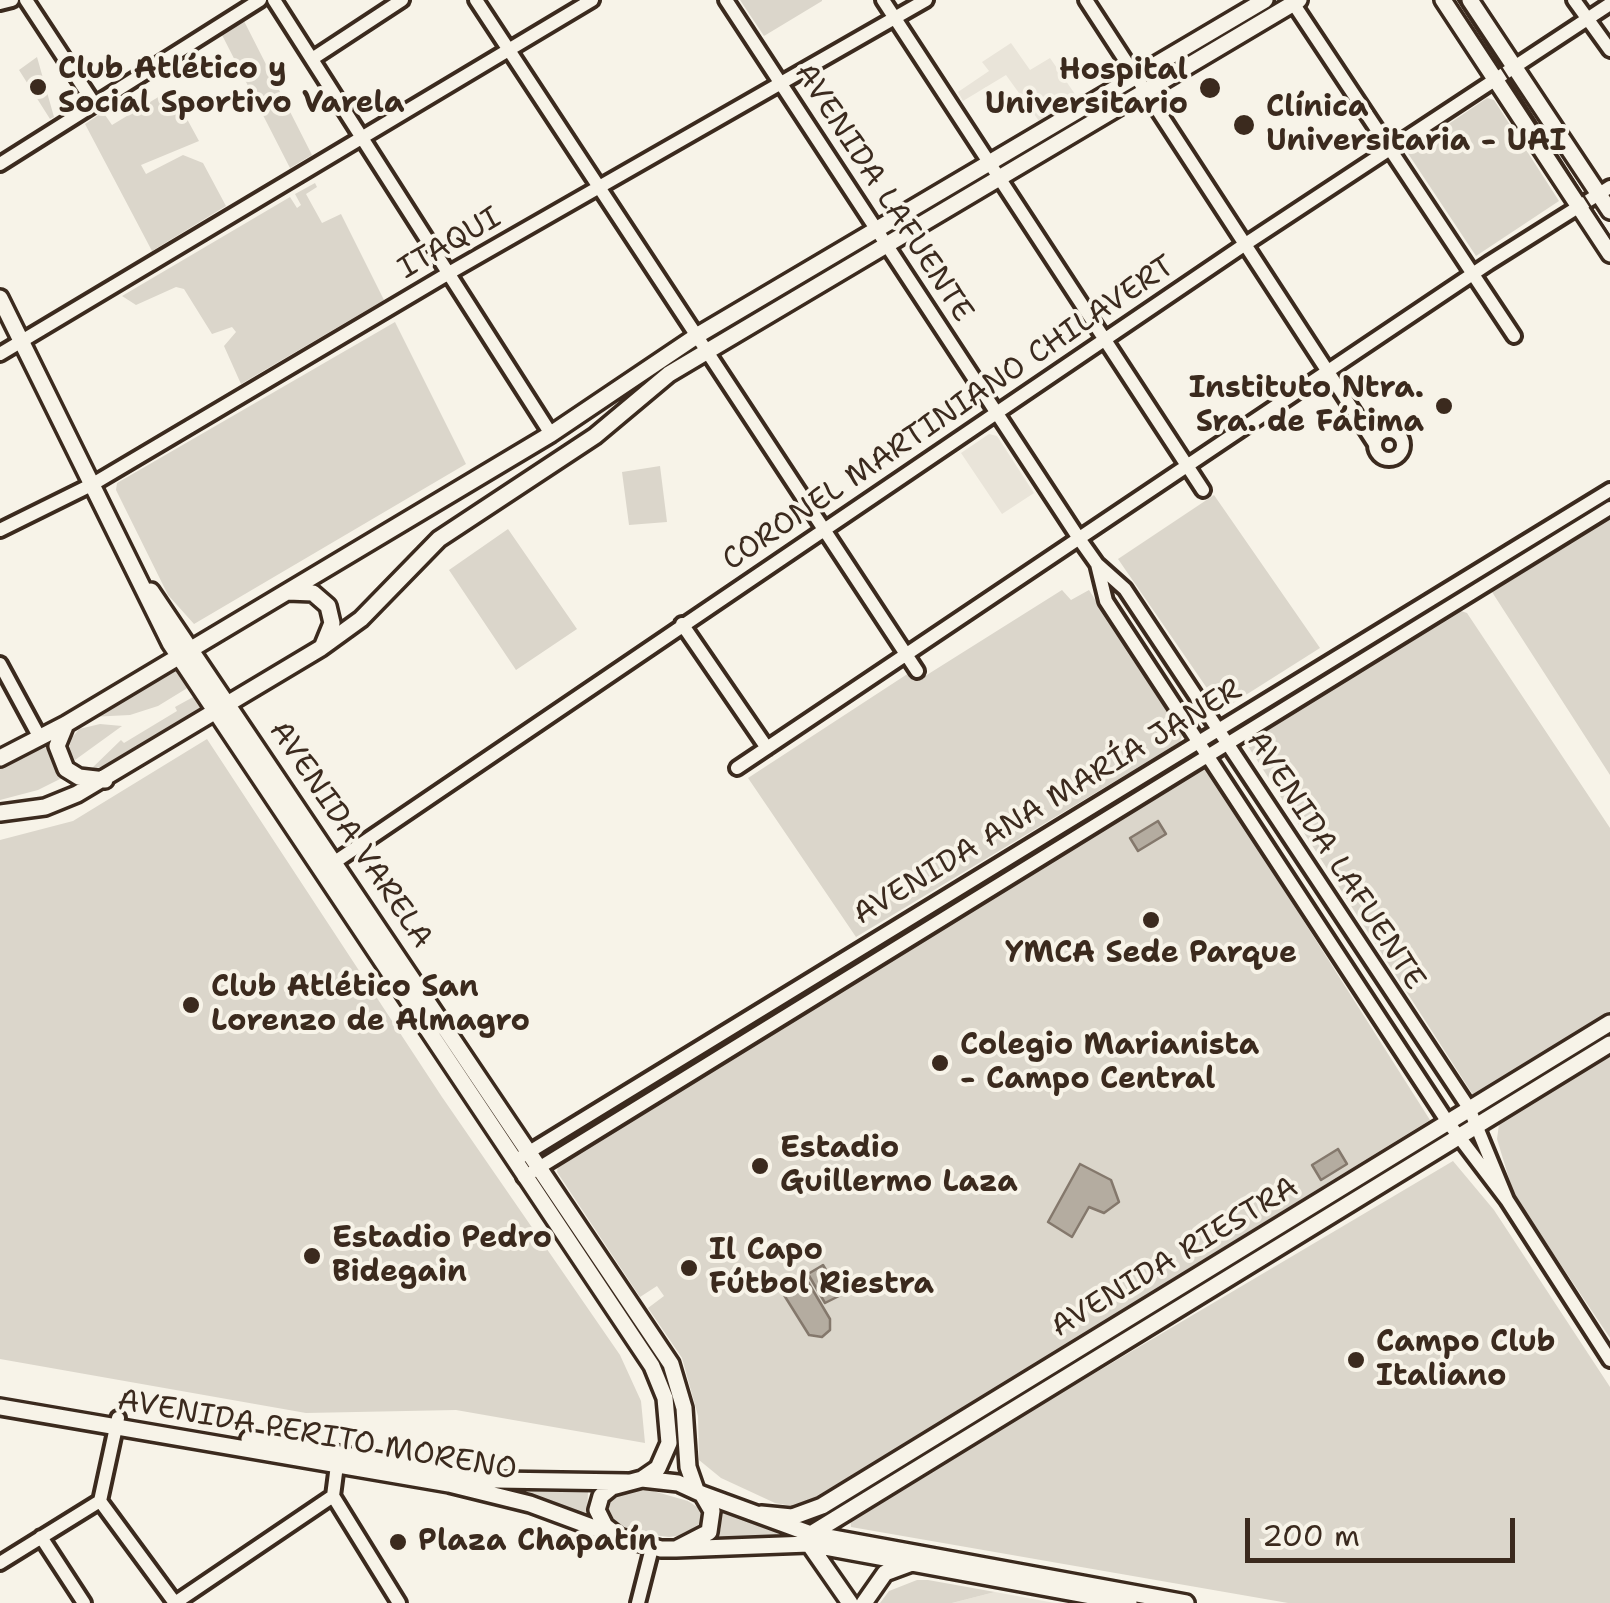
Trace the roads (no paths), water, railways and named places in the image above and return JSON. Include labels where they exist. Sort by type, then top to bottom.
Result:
[{"type":"main road","points":[[0,813],[60,802],[105,780],[321,648],[362,618],[438,540],[574,451],[664,377],[1000,178],[1265,0]]},
{"type":"main road","points":[[1443,0],[1610,254]]},
{"type":"main road","points":[[1470,0],[1604,191],[1610,212]]},
{"type":"main road","points":[[0,758],[66,724],[551,434],[698,335],[876,228],[989,162],[1142,85],[1294,1]]},
{"type":"main road","name":"AVENIDA VARELA","points":[[0,298],[142,582],[184,652],[334,862],[671,1364],[684,1408],[688,1467],[712,1511],[712,1528],[698,1541],[676,1548]]},
{"type":"main road","points":[[283,594],[303,590],[328,606],[332,623],[321,648]]},
{"type":"main road","name":"AVENIDA VARELA","points":[[222,708],[320,873],[652,1366],[665,1398],[670,1443],[666,1457],[634,1480],[605,1492],[597,1503],[601,1521],[619,1537]]},
{"type":"main road","points":[[66,724],[57,746],[60,761],[73,775],[105,780]]},
{"type":"main road","points":[[406,1002],[422,991]]},
{"type":"main road","name":"AVENIDA RIESTRA","points":[[761,1514],[792,1517],[812,1512],[1610,1023]]},
{"type":"main road","name":"AVENIDA RIESTRA","points":[[810,1539],[1610,1044]]},
{"type":"main road","name":"AVENIDA PERITO MORENO","points":[[0,1398],[507,1497],[652,1548],[676,1548]]},
{"type":"main road","name":"AVENIDA PERITO MORENO","points":[[0,1407],[489,1479],[634,1480],[699,1492]]},
{"type":"main road","points":[[950,1428],[961,1445]]},
{"type":"main road","points":[[699,1492],[761,1514],[810,1539],[912,1563],[1130,1603]]},
{"type":"main road","points":[[836,1521],[834,1531],[840,1539]]},
{"type":"main road","points":[[810,1539],[850,1603]]},
{"type":"main road","points":[[676,1548],[840,1539],[1186,1603]]},
{"type":"main road","points":[[864,1603],[885,1573],[912,1563]]},
{"type":"street","points":[[0,3],[12,0]]},
{"type":"street","points":[[26,0],[93,102]]},
{"type":"street","points":[[0,164],[260,0]]},
{"type":"street","points":[[274,0],[551,434]]},
{"type":"street","points":[[312,59],[402,0]]},
{"type":"street","points":[[476,0],[917,671]]},
{"type":"street","points":[[0,354],[592,0]]},
{"type":"street","name":"AVENIDA LAFUENTE","points":[[726,0],[1080,540],[1097,564],[1125,589],[1469,1108],[1479,1124],[1507,1200]]},
{"type":"street","points":[[883,0],[1203,490]]},
{"type":"street","name":"ITAQUI","points":[[0,530],[93,484],[449,272],[926,0]]},
{"type":"street","points":[[1086,0],[1375,444]]},
{"type":"street","points":[[1574,0],[1610,50]]},
{"type":"street","points":[[1294,1],[1514,336]]},
{"type":"street","name":"CORONEL MARTINIANO CHILAVERT","points":[[320,873],[824,528],[998,416],[1244,244],[1610,4]]},
{"type":"street","points":[[737,768],[1604,191]]},
{"type":"street","name":"AVENIDA ANA MARÍA JANER","points":[[514,1161],[1610,490]]},
{"type":"street","name":"AVENIDA ANA MARÍA JANER","points":[[524,1177],[771,1021],[1610,508]]},
{"type":"street","name":"AVENIDA LAFUENTE","points":[[1097,564],[1106,601],[1447,1121],[1507,1200],[1610,1360]]},
{"type":"street","points":[[1466,577],[1474,591]]},
{"type":"street","points":[[682,624],[766,748]]},
{"type":"street","points":[[0,664],[40,738]]},
{"type":"street","points":[[766,1004],[774,1012],[771,1021]]},
{"type":"street","points":[[0,1563],[100,1501],[117,1422]]},
{"type":"street","points":[[337,1465],[332,1496],[399,1603]]},
{"type":"street","points":[[100,1501],[175,1603],[332,1496]]},
{"type":"street","points":[[42,1537],[84,1603]]},
{"type":"street","points":[[638,1603],[652,1548]]},
{"type":"tram line","points":[[1458,0],[1610,237]]},
{"type":"place","name":"Club Atlético y Social Sportivo Varela","points":[[38,87]]},
{"type":"place","name":"Hospital Universitario","points":[[1210,88]]},
{"type":"place","name":"Clínica Universitaria - UAI","points":[[1244,125]]},
{"type":"place","name":"Instituto Ntra. Sra. de Fátima","points":[[1444,406]]},
{"type":"place","name":"YMCA Sede Parque","points":[[1151,920]]},
{"type":"place","name":"Club Atlético San Lorenzo de Almagro","points":[[191,1005]]},
{"type":"place","name":"Colegio Marianista - Campo Central","points":[[940,1063]]},
{"type":"place","name":"Estadio Guillermo Laza","points":[[760,1166]]},
{"type":"place","name":"Estadio Pedro Bidegain","points":[[312,1256]]},
{"type":"place","name":"Il Capo Fútbol Riestra","points":[[689,1268]]},
{"type":"place","name":"Campo Club Italiano","points":[[1356,1360]]},
{"type":"place","name":"Plaza Chapatín","points":[[398,1542]]}]
